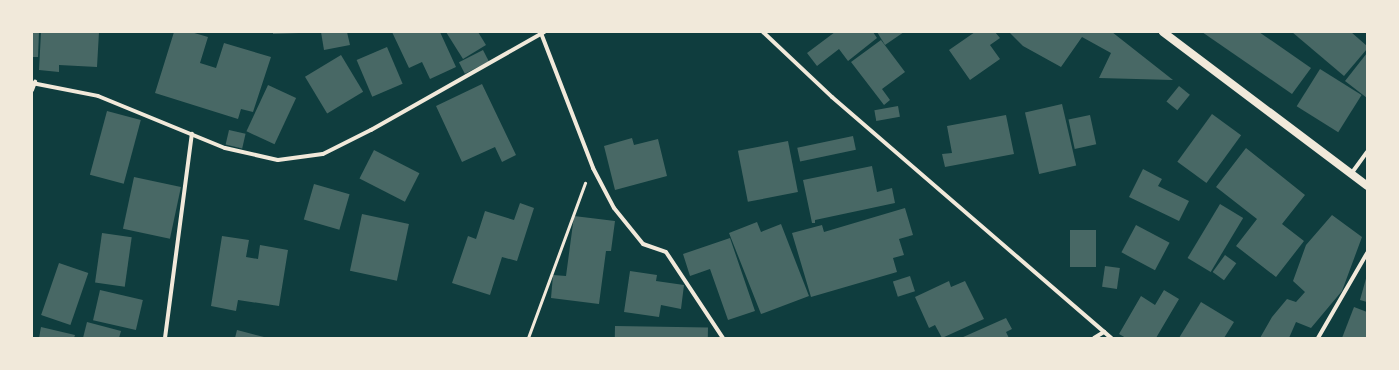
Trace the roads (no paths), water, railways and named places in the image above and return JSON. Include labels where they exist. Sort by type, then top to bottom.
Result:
[{"type":"main road","points":[[1163,32],[1350,175],[1367,186]]},
{"type":"street","points":[[763,32],[832,97],[1111,338]]},
{"type":"street","points":[[32,90],[33,83],[98,96],[226,148],[278,160],[323,154],[371,130],[542,33],[593,168],[614,208],[643,244],[666,252],[723,338]]},
{"type":"street","points":[[165,338],[192,134]]},
{"type":"street","points":[[1350,175],[1367,152]]},
{"type":"street","points":[[1318,338],[1367,253]]},
{"type":"street","points":[[1094,338],[1104,332]]}]
